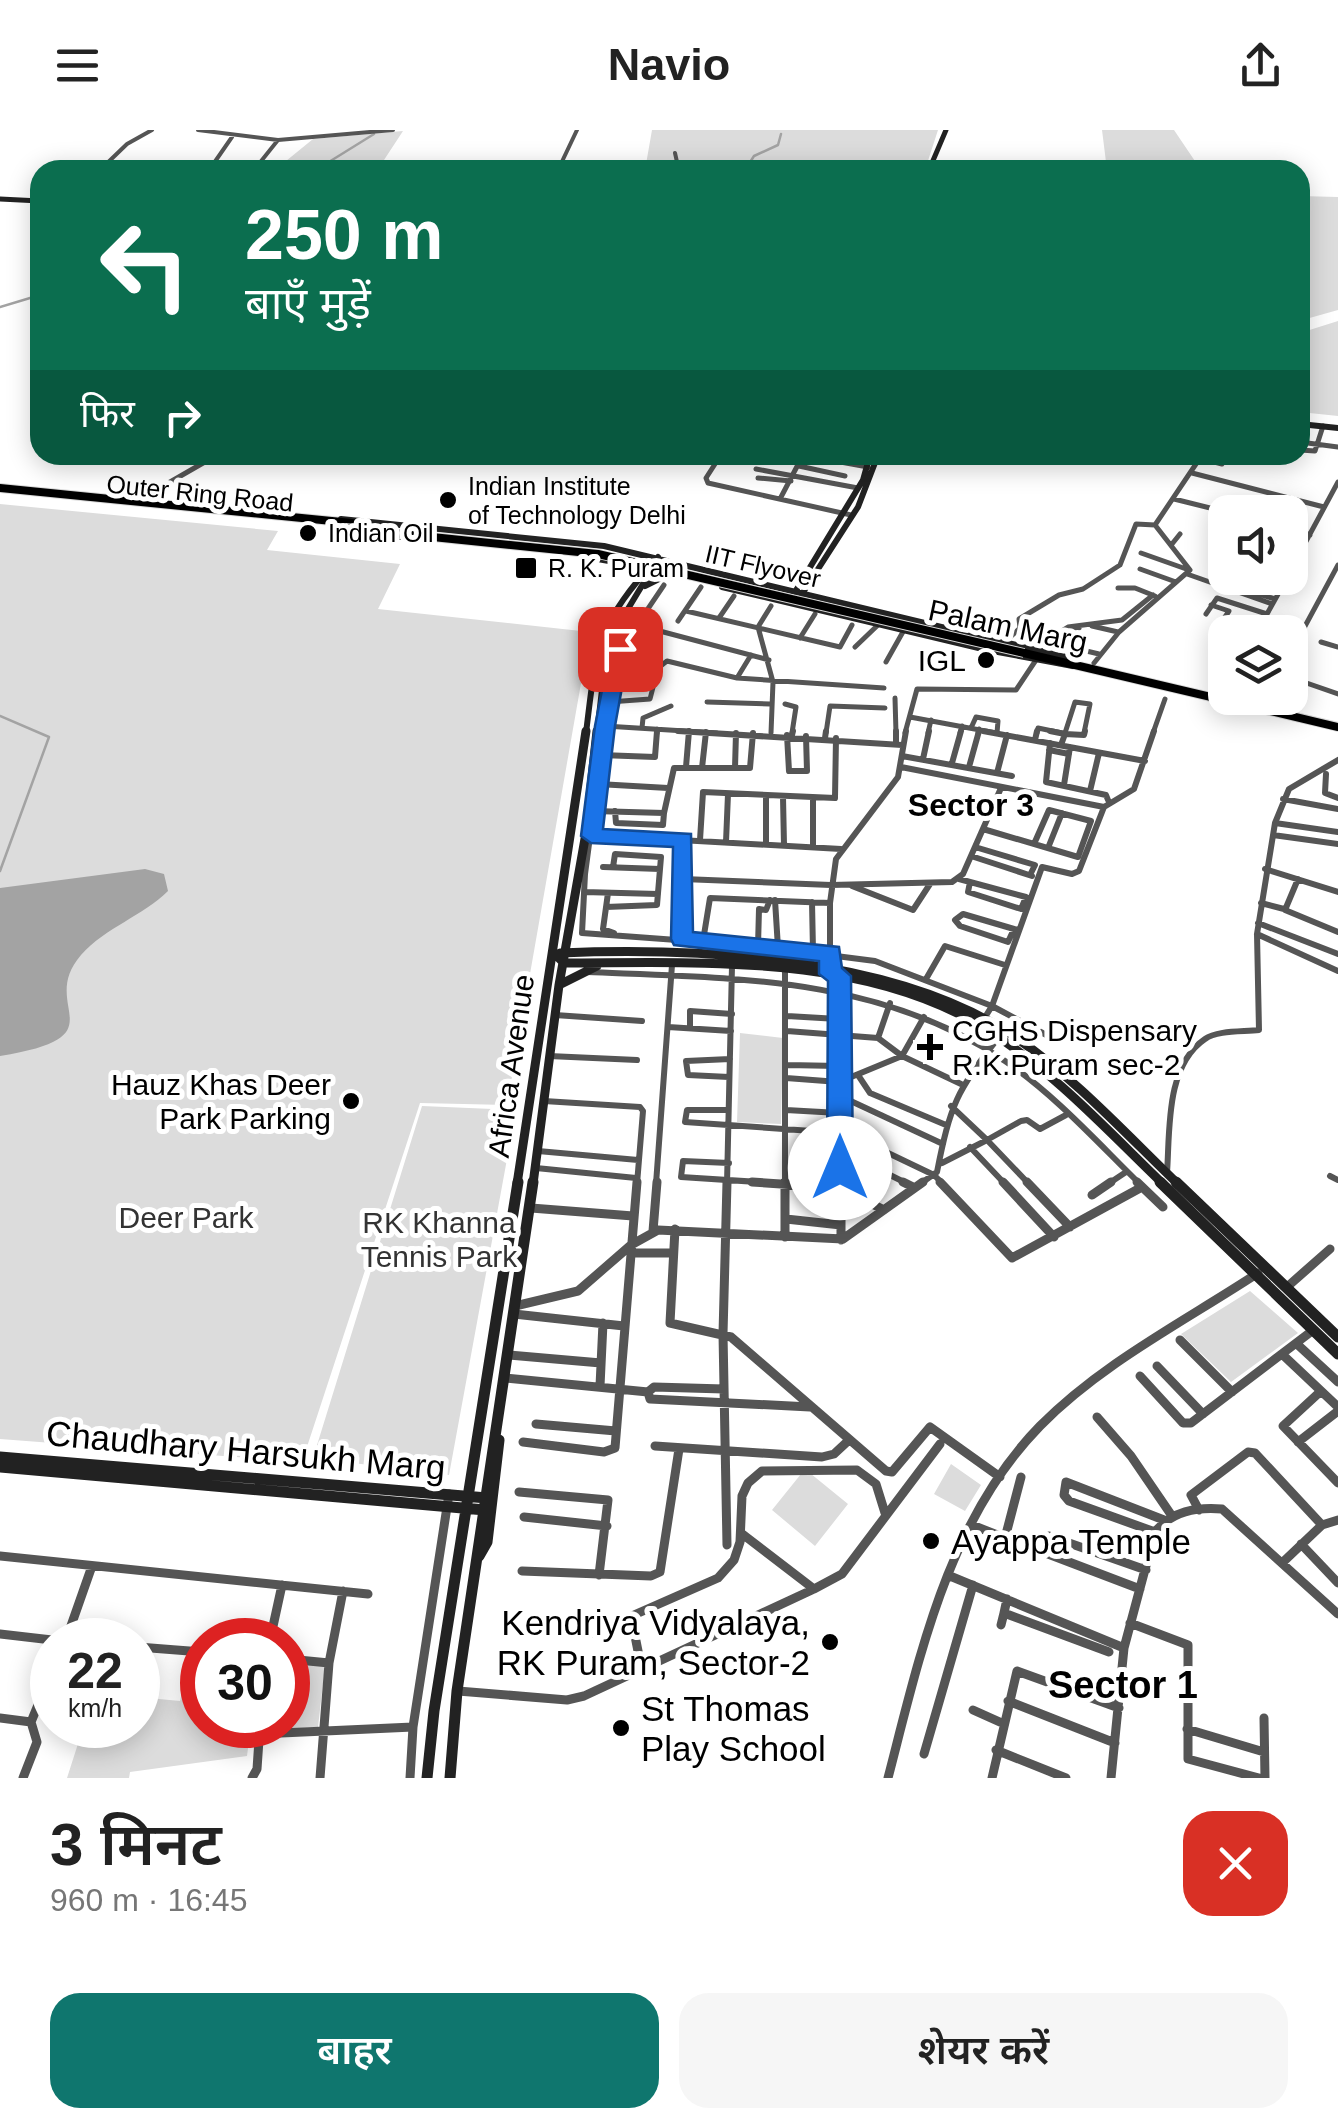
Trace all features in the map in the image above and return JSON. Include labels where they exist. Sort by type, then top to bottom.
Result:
[{"type":"main road","points":[[936,160],[949,130]]},
{"type":"main road","points":[[0,198],[30,200]]},
{"type":"main road","points":[[1310,424],[1338,427]]},
{"type":"main road","points":[[1310,424],[1338,427]]},
{"type":"main road","points":[[857,494],[873,478],[874,465]]},
{"type":"main road","points":[[791,603],[814,574],[868,467]]},
{"type":"main road","name":"Outer Ring Road","points":[[0,490],[318,520]]},
{"type":"main road","name":"Outer Ring Road","points":[[0,490],[344,526]]},
{"type":"main road","points":[[801,590],[805,577],[847,514]]},
{"type":"main road","points":[[318,520],[358,520],[661,557]]},
{"type":"main road","name":"IIT Flyover","points":[[318,520],[598,554],[1075,662]]},
{"type":"main road","name":"Palam Marg","points":[[344,526],[343,532],[613,561],[791,603],[853,622],[878,624],[1036,660],[1075,662],[1338,724]]},
{"type":"main road","points":[[613,561],[622,558],[621,550]]},
{"type":"main road","name":"Palam Marg","points":[[661,557],[1007,640],[1029,650]]},
{"type":"main road","name":"Africa Avenue","points":[[427,1778],[434,1710],[561,956],[586,833],[606,655],[645,568],[661,557]]},
{"type":"main road","points":[[636,587],[669,574]]},
{"type":"main road","points":[[814,574],[826,596]]},
{"type":"main road","points":[[770,583],[805,577]]},
{"type":"main road","points":[[853,622],[845,610],[860,604]]},
{"type":"main road","name":"Palam Marg","points":[[1075,662],[1097,659],[1208,689]]},
{"type":"main road","name":"Palam Marg","points":[[1308,715],[1338,724]]},
{"type":"main road","points":[[561,956],[671,971],[732,966],[834,972]]},
{"type":"main road","points":[[561,956],[716,956],[834,972],[903,992],[1014,1036],[1066,1078],[1338,1337]]},
{"type":"main road","name":"Africa Avenue","points":[[451,1776],[457,1690],[536,1168],[561,956]]},
{"type":"main road","points":[[559,985],[580,971],[624,962]]},
{"type":"main road","points":[[981,1023],[1058,1082],[1338,1354]]},
{"type":"main road","points":[[477,1558],[487,1542],[500,1446],[496,1433]]},
{"type":"main road","name":"Chaudhary Harsukh Marg","points":[[0,1457],[45,1470]]},
{"type":"main road","name":"Chaudhary Harsukh Marg","points":[[0,1468],[486,1504]]},
{"type":"street","points":[[111,160],[152,130]]},
{"type":"street","points":[[198,130],[278,140],[393,130]]},
{"type":"street","points":[[564,160],[577,130]]},
{"type":"street","points":[[215,160],[232,137]]},
{"type":"street","points":[[263,160],[278,140]]},
{"type":"street","points":[[675,153],[677,160]]},
{"type":"street","points":[[1310,451],[1314,452],[1322,426]]},
{"type":"street","points":[[1310,444],[1338,447]]},
{"type":"street","points":[[137,502],[198,465]]},
{"type":"street","points":[[714,465],[706,482],[847,514]]},
{"type":"street","points":[[857,465],[868,467]]},
{"type":"street","points":[[1155,525],[1198,465]]},
{"type":"street","points":[[780,499],[799,466],[845,476]]},
{"type":"street","points":[[756,469],[857,494]]},
{"type":"street","points":[[1192,473],[1324,507]]},
{"type":"street","points":[[758,478],[792,478]]},
{"type":"street","points":[[1308,538],[1338,482]]},
{"type":"street","points":[[1174,499],[1208,508]]},
{"type":"street","points":[[1007,640],[1020,628],[1021,618],[1059,595],[1083,589],[1120,566],[1136,524],[1155,525],[1188,572]]},
{"type":"street","points":[[1172,544],[1180,534]]},
{"type":"street","points":[[1141,553],[1274,601]]},
{"type":"street","points":[[1308,620],[1338,565]]},
{"type":"street","points":[[1140,569],[1176,582]]},
{"type":"street","points":[[1029,650],[1068,627],[1122,620],[1188,572]]},
{"type":"street","points":[[1329,580],[1338,583]]},
{"type":"street","points":[[664,585],[636,624],[769,660]]},
{"type":"street","points":[[678,621],[701,587]]},
{"type":"street","points":[[1118,588],[1138,588],[1156,596]]},
{"type":"street","points":[[1257,595],[1274,601]]},
{"type":"street","points":[[1206,614],[1220,598],[1267,614],[1277,595]]},
{"type":"street","points":[[720,618],[734,596]]},
{"type":"street","points":[[1119,632],[1086,626],[1057,644],[1097,659],[1156,596]]},
{"type":"street","points":[[1211,605],[1229,612],[1227,615]]},
{"type":"street","points":[[758,627],[771,606]]},
{"type":"street","points":[[686,611],[840,647],[853,622]]},
{"type":"street","points":[[800,638],[815,614]]},
{"type":"street","points":[[856,647],[878,624]]},
{"type":"street","points":[[758,627],[773,682],[771,734]]},
{"type":"street","points":[[886,662],[904,630]]},
{"type":"street","points":[[630,631],[620,649],[605,726],[581,928],[584,935],[678,937]]},
{"type":"street","points":[[1321,642],[1338,647]]},
{"type":"street","points":[[736,678],[751,655]]},
{"type":"street","points":[[899,744],[917,689],[1016,690],[1036,660]]},
{"type":"street","points":[[609,702],[650,699],[658,668],[666,661],[736,678],[884,688]]},
{"type":"street","points":[[1308,684],[1338,694]]},
{"type":"street","points":[[841,1240],[838,1019],[830,903],[836,859],[901,768],[895,698]]},
{"type":"street","points":[[901,768],[1106,803],[1133,792],[1165,699]]},
{"type":"street","points":[[707,702],[770,704]]},
{"type":"street","points":[[1035,740],[1038,728],[1064,733],[1084,734],[1090,704],[1075,702],[1064,733],[1061,745]]},
{"type":"street","points":[[785,704],[796,708],[789,735],[788,771],[807,772],[806,736]]},
{"type":"street","points":[[642,728],[643,718],[671,706]]},
{"type":"street","points":[[826,738],[829,706],[884,708]]},
{"type":"street","points":[[910,716],[1035,740],[1050,747],[1145,761]]},
{"type":"street","points":[[971,728],[975,717],[988,719],[1000,722],[998,733]]},
{"type":"street","points":[[923,759],[931,720]]},
{"type":"street","points":[[605,726],[899,744]]},
{"type":"street","points":[[952,764],[962,726]]},
{"type":"street","points":[[601,755],[654,757],[657,729]]},
{"type":"street","points":[[970,766],[979,729]]},
{"type":"street","points":[[686,767],[689,730]]},
{"type":"street","points":[[702,768],[706,732]]},
{"type":"street","points":[[735,768],[736,732]]},
{"type":"street","points":[[614,812],[616,823],[663,825],[672,769],[750,768],[752,733]]},
{"type":"street","points":[[997,773],[1008,735]]},
{"type":"street","points":[[700,840],[701,793],[836,797],[836,738]]},
{"type":"street","points":[[1050,747],[1061,745],[1069,750]]},
{"type":"street","points":[[981,1023],[992,1006],[1016,929],[1042,867],[1077,872],[1106,803],[1106,795],[1046,781],[1050,747]]},
{"type":"street","points":[[1064,786],[1069,750]]},
{"type":"street","points":[[1090,791],[1099,752]]},
{"type":"street","points":[[902,756],[1012,776]]},
{"type":"street","points":[[1167,1174],[1175,1087],[1183,1064],[1207,1036],[1259,1030],[1258,923],[1265,869],[1283,799],[1293,785],[1338,760]]},
{"type":"street","points":[[1322,772],[1338,776]]},
{"type":"street","points":[[1322,772],[1325,793],[1338,798]]},
{"type":"street","points":[[598,784],[668,788]]},
{"type":"street","points":[[958,879],[1001,788]]},
{"type":"street","points":[[726,842],[728,794]]},
{"type":"street","points":[[766,796],[766,844]]},
{"type":"street","points":[[783,797],[784,846]]},
{"type":"street","points":[[813,798],[813,847]]},
{"type":"street","points":[[1283,799],[1338,809]]},
{"type":"street","points":[[984,829],[1034,844],[1079,857],[1091,821],[1049,810],[1034,844]]},
{"type":"street","points":[[594,811],[664,813]]},
{"type":"street","points":[[1048,848],[1062,813]]},
{"type":"street","points":[[1275,823],[1338,832]]},
{"type":"street","points":[[1272,835],[1338,844]]},
{"type":"street","points":[[591,836],[842,849]]},
{"type":"street","points":[[678,937],[683,840]]},
{"type":"street","points":[[972,856],[1032,876],[1035,865],[975,847]]},
{"type":"street","points":[[606,907],[653,908],[661,857],[615,854],[613,867]]},
{"type":"street","points":[[603,867],[660,869]]},
{"type":"street","points":[[1265,869],[1338,892]]},
{"type":"street","points":[[683,879],[832,885],[930,884],[958,879],[971,882],[1026,897],[1022,909],[968,892],[971,882]]},
{"type":"street","points":[[1285,910],[1298,880]]},
{"type":"street","points":[[851,885],[913,910],[930,884]]},
{"type":"street","points":[[584,892],[658,894]]},
{"type":"street","points":[[608,892],[606,932],[813,951],[875,961],[992,1006],[1052,1038]]},
{"type":"street","points":[[703,941],[709,898],[830,903]]},
{"type":"street","points":[[758,946],[759,910],[766,910],[773,900]]},
{"type":"street","points":[[773,900],[778,948]]},
{"type":"street","points":[[812,902],[813,951]]},
{"type":"street","points":[[1261,902],[1338,932]]},
{"type":"street","points":[[963,914],[1016,929],[1008,942],[960,926],[954,920],[963,914]]},
{"type":"street","points":[[1258,923],[1338,954]]},
{"type":"street","points":[[1257,934],[1338,971]]},
{"type":"street","points":[[926,979],[945,946],[1005,965]]},
{"type":"street","points":[[727,1545],[723,1334],[732,966]]},
{"type":"street","points":[[785,969],[786,1237]]},
{"type":"street","points":[[580,971],[671,971],[836,989],[890,1003],[986,1049],[1018,1071],[1162,1207]]},
{"type":"street","points":[[653,1232],[671,971]]},
{"type":"street","points":[[878,1038],[890,1003]]},
{"type":"street","points":[[690,1028],[690,1011],[732,1014]]},
{"type":"street","points":[[555,1014],[642,1021]]},
{"type":"street","points":[[787,1016],[838,1019]]},
{"type":"street","points":[[786,1078],[839,1082],[902,1056],[924,1017]]},
{"type":"street","points":[[668,1027],[731,1031]]},
{"type":"street","points":[[787,1031],[878,1038],[902,1056],[962,1084]]},
{"type":"street","points":[[515,1310],[578,1292],[653,1232],[675,1229],[841,1240],[934,1175],[941,1163],[946,1125],[962,1084],[999,1037]]},
{"type":"street","points":[[550,1056],[638,1060]]},
{"type":"street","points":[[729,1077],[688,1074],[686,1060],[730,1059]]},
{"type":"street","points":[[787,1065],[839,1066]]},
{"type":"street","points":[[858,1074],[870,1092],[946,1125]]},
{"type":"street","points":[[862,1105],[870,1092]]},
{"type":"street","points":[[839,1096],[943,1144]]},
{"type":"street","points":[[523,1442],[608,1452],[615,1448],[643,1111],[640,1107],[542,1101]]},
{"type":"street","points":[[952,1106],[1070,1227]]},
{"type":"street","points":[[728,1110],[684,1112],[686,1124],[840,1131],[934,1175],[1012,1258],[1142,1188]]},
{"type":"street","points":[[786,1110],[840,1113]]},
{"type":"street","points":[[941,1163],[1021,1121],[1028,1120],[1040,1129],[1066,1115]]},
{"type":"street","points":[[970,1146],[1054,1237]]},
{"type":"street","points":[[840,1150],[913,1187]]},
{"type":"street","points":[[538,1151],[638,1160]]},
{"type":"street","points":[[729,1163],[683,1161],[681,1176],[728,1183],[840,1188],[884,1210]]},
{"type":"street","points":[[785,1166],[840,1168]]},
{"type":"street","points":[[536,1168],[636,1178]]},
{"type":"street","points":[[1092,1195],[1126,1172]]},
{"type":"street","points":[[530,1208],[633,1216]]},
{"type":"street","points":[[786,1219],[841,1225]]},
{"type":"street","points":[[675,1229],[668,1321],[723,1334],[890,1472],[930,1427],[1000,1477]]},
{"type":"street","points":[[1287,1287],[1330,1248]]},
{"type":"street","points":[[632,1249],[673,1253]]},
{"type":"street","points":[[888,1778],[929,1632],[950,1576],[972,1525],[1026,1440],[1050,1416],[1267,1268]]},
{"type":"street","points":[[515,1310],[624,1326]]},
{"type":"street","points":[[600,1386],[604,1322]]},
{"type":"street","points":[[1140,1376],[1184,1424],[1284,1356],[1312,1331]]},
{"type":"street","points":[[1180,1340],[1232,1392]]},
{"type":"street","points":[[1298,1344],[1338,1382]]},
{"type":"street","points":[[508,1355],[601,1364]]},
{"type":"street","points":[[1284,1356],[1338,1409],[1298,1442]]},
{"type":"street","points":[[1157,1366],[1203,1414]]},
{"type":"street","points":[[505,1378],[648,1392],[658,1387],[724,1389]]},
{"type":"street","points":[[1321,1391],[1283,1425],[1336,1478]]},
{"type":"street","points":[[648,1392],[650,1399],[812,1407]]},
{"type":"street","points":[[1096,1417],[1130,1456],[1168,1518]]},
{"type":"street","points":[[536,1424],[616,1431]]},
{"type":"street","points":[[655,1446],[822,1457],[834,1454],[848,1441]]},
{"type":"street","points":[[457,1690],[567,1700],[594,1694],[814,1589],[842,1574],[940,1444]]},
{"type":"street","points":[[522,1571],[651,1576],[663,1569],[679,1449]]},
{"type":"street","points":[[1199,1510],[1192,1495],[1250,1451],[1322,1526]]},
{"type":"street","points":[[593,1633],[718,1578],[734,1560],[741,1533],[742,1496],[748,1483],[772,1468],[864,1472],[876,1484],[886,1514]]},
{"type":"street","points":[[972,1525],[1005,1538],[1021,1477]]},
{"type":"street","points":[[1156,1532],[1069,1501],[1064,1496],[1066,1482],[1168,1518],[1216,1507],[1227,1512],[1338,1614]]},
{"type":"street","points":[[520,1492],[606,1500],[607,1526],[599,1575]]},
{"type":"street","points":[[410,1778],[413,1727],[449,1500]]},
{"type":"street","points":[[524,1517],[607,1526]]},
{"type":"street","points":[[1110,1778],[1124,1648],[1156,1532],[1168,1518]]},
{"type":"street","points":[[1282,1562],[1322,1526],[1338,1520]]},
{"type":"street","points":[[741,1533],[814,1589]]},
{"type":"street","points":[[1140,1589],[1048,1554],[1049,1536],[1146,1570]]},
{"type":"street","points":[[1301,1544],[1338,1582]]},
{"type":"street","points":[[0,1556],[368,1594]]},
{"type":"street","points":[[74,1618],[92,1565]]},
{"type":"street","points":[[950,1576],[1124,1648]]},
{"type":"street","points":[[275,1618],[282,1585]]},
{"type":"street","points":[[924,1754],[973,1585]]},
{"type":"street","points":[[320,1778],[329,1663],[342,1592]]},
{"type":"street","points":[[1000,1625],[1007,1599]]},
{"type":"street","points":[[1004,1612],[1108,1652]]},
{"type":"street","points":[[631,1616],[642,1670]]},
{"type":"street","points":[[1130,1623],[1188,1645],[1188,1759],[1262,1778],[1264,1718]]},
{"type":"street","points":[[0,1634],[30,1637]]},
{"type":"street","points":[[310,1661],[329,1663]]},
{"type":"street","points":[[992,1778],[1002,1723],[1015,1674],[1020,1670],[1119,1708]]},
{"type":"street","points":[[1008,1701],[1115,1742]]},
{"type":"street","points":[[974,1710],[1002,1723]]},
{"type":"street","points":[[0,1718],[30,1722]]},
{"type":"street","points":[[310,1732],[413,1727]]},
{"type":"street","points":[[1187,1729],[1264,1752]]},
{"type":"street","points":[[24,1778],[35,1748]]},
{"type":"street","points":[[252,1778],[259,1748]]},
{"type":"street","points":[[996,1750],[1066,1778]]},
{"type":"green space","points":[[652,130],[938,130],[928,160],[647,160]]},
{"type":"green space","points":[[1102,130],[1174,130],[1194,160],[1106,160]]},
{"type":"green space","points":[[403,131],[384,160],[287,160],[313,139]]},
{"type":"green space","points":[[1310,196],[1338,197],[1338,310],[1310,318]]},
{"type":"green space","points":[[1338,321],[1338,416],[1310,413],[1310,330]]},
{"type":"green space","name":"Deer Park","points":[[0,504],[278,531],[267,550],[400,564],[378,609],[590,632],[507,1105],[420,1103],[302,1462],[0,1439]]},
{"type":"green space","points":[[740,1033],[783,1038],[781,1124],[737,1122]]},
{"type":"green space","name":"RK Khanna Tennis Park","points":[[422,1106],[516,1110],[449,1475],[313,1458]]},
{"type":"green space","points":[[1250,1291],[1298,1333],[1231,1382],[1181,1334]]},
{"type":"green space","points":[[951,1464],[981,1485],[965,1511],[934,1494]]},
{"type":"green space","points":[[805,1469],[848,1504],[815,1546],[772,1510]]},
{"type":"green space","points":[[310,1665],[325,1666],[318,1727],[310,1727]]},
{"type":"green space","points":[[160,1699],[180,1701],[180,1748],[248,1748],[247,1756],[130,1772],[129,1778],[67,1778],[77,1748],[160,1748]]},
{"type":"shaded area","points":[[145,869],[164,874],[168,891],[81,955],[70,973],[67,990],[68,1029],[58,1039],[37,1048],[0,1056],[0,888]]},
{"type":"waterway","points":[[332,160],[374,134]]},
{"type":"waterway","points":[[751,160],[778,145],[781,134]]},
{"type":"waterway","points":[[0,307],[30,298]]},
{"type":"waterway","points":[[0,716],[49,737],[0,871]]},
{"type":"place","name":"Indian Institute of Technology Delhi","points":[[448,500]]},
{"type":"place","name":"Indian Oil","points":[[308,533]]},
{"type":"place","name":"R. K. Puram","points":[[526,568]]},
{"type":"place","name":"IGL","points":[[986,660]]},
{"type":"place","name":"CGHS Dispensary R.K.Puram sec-2","points":[[930,1047]]},
{"type":"place","name":"Hauz Khas Deer Park Parking","points":[[351,1101]]},
{"type":"place","name":"Ayappa Temple","points":[[931,1541]]},
{"type":"place","name":"Kendriya Vidyalaya, RK Puram, Sector-2","points":[[830,1642]]},
{"type":"place","name":"St Thomas Play School","points":[[621,1728]]},
{"type":"district","name":"Sector 3","points":[[971,805]]},
{"type":"district","name":"Sector 1","points":[[1123,1685]]},
{"type":"route","points":[[620,649],[605,726],[591,836],[683,840],[682,939],[831,953],[830,974],[839,976],[836,989],[840,1168]]}]
